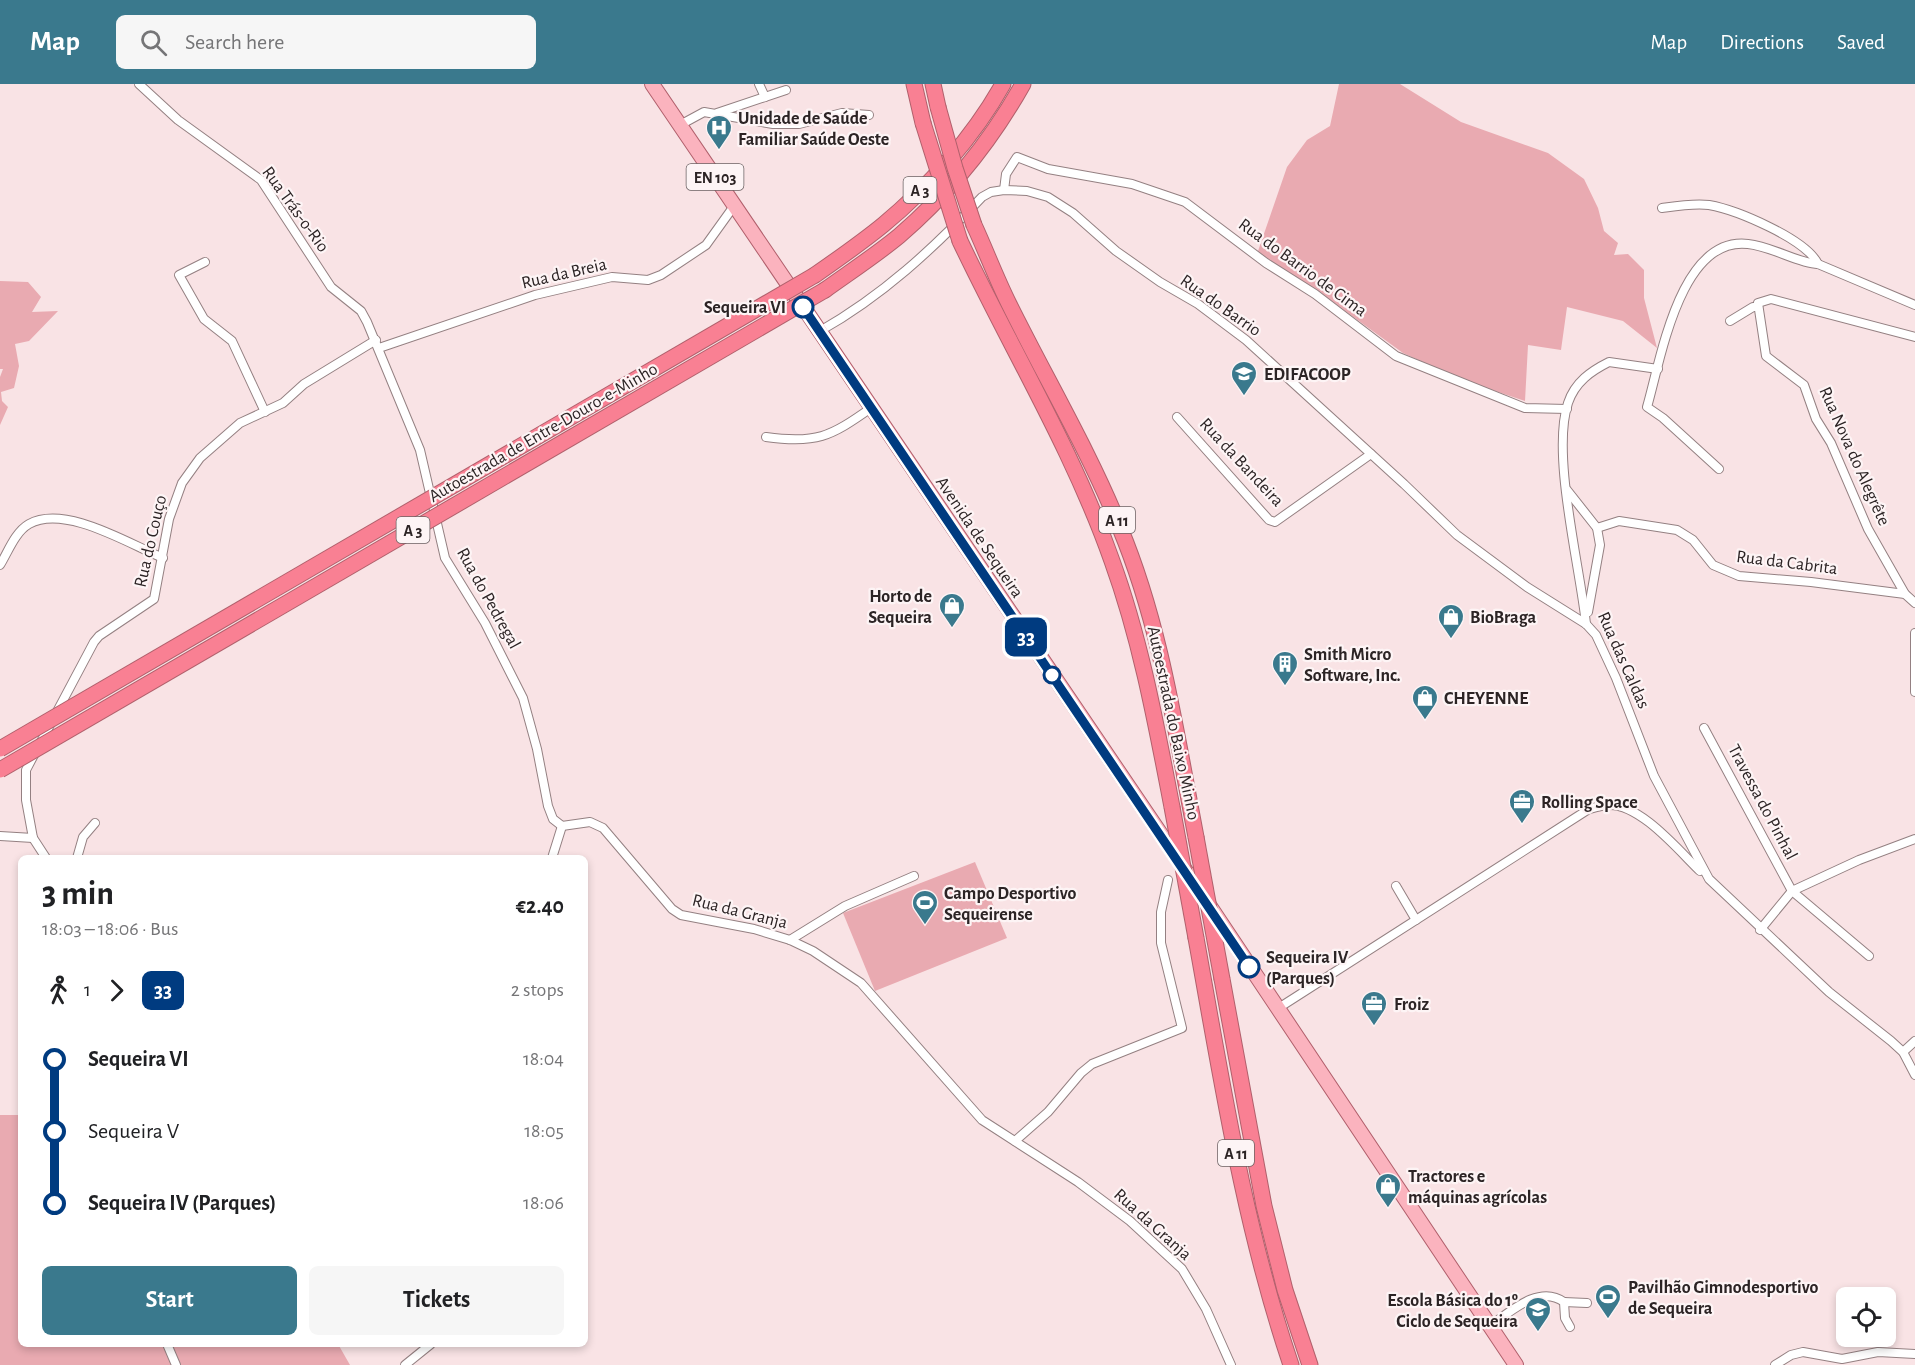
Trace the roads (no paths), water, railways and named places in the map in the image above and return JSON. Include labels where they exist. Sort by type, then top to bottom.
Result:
[{"type":"highway","name":"Autoestrada do Baixo Minho","points":[[914,84],[923,123],[960,241],[1072,464],[1112,559],[1133,623],[1149,683],[1246,1210],[1268,1298],[1291,1365]]},
{"type":"highway","name":"Autoestrada do Baixo Minho","points":[[933,84],[954,168],[974,225],[1008,302],[1079,438],[1121,529],[1147,606],[1166,681],[1264,1206],[1285,1290],[1310,1365]]},
{"type":"highway","name":"Autoestrada de Entre-Douro-e-Minho","points":[[0,749],[815,275],[883,225],[925,185],[965,140],[1003,84]]},
{"type":"highway","name":"Autoestrada de Entre-Douro-e-Minho","points":[[0,770],[825,290],[899,236],[932,203],[972,161],[1023,84]]},
{"type":"main road","name":"Avenida de Sequeira","points":[[652,84],[1211,908],[1277,1010]]},
{"type":"main road","name":"EN 103","points":[[1277,1010],[1516,1365]]},
{"type":"street","name":"Rua Trás-o-Rio","points":[[139,84],[178,120],[261,180],[331,287],[361,311],[377,344]]},
{"type":"street","points":[[759,84],[765,97]]},
{"type":"street","points":[[717,113],[786,90]]},
{"type":"street","points":[[680,125],[704,112],[717,113],[749,122],[782,124],[799,124],[842,113],[869,115]]},
{"type":"street","name":"Rua do Barrio de Cima","points":[[1004,190],[1006,174],[1017,157],[1048,169],[1132,184],[1185,202],[1266,263],[1315,294],[1396,356],[1517,406],[1567,408]]},
{"type":"street","points":[[820,331],[855,310],[908,270],[934,248],[982,197],[991,192],[1004,190]]},
{"type":"street","name":"Rua do Barrio","points":[[1004,190],[1048,197],[1073,213],[1116,250],[1160,282],[1198,304],[1246,340],[1457,535],[1527,587],[1586,624]]},
{"type":"street","points":[[1662,208],[1705,205],[1754,220],[1792,238],[1814,256],[1818,264]]},
{"type":"street","name":"Rua da Breia","points":[[377,344],[535,295],[612,277],[648,280],[662,275],[706,245],[734,206]]},
{"type":"street","points":[[1719,469],[1647,406],[1672,318],[1688,280],[1706,257],[1724,248],[1746,243],[1782,251],[1807,264],[1818,264],[1915,305]]},
{"type":"street","points":[[204,262],[178,275],[204,319],[232,340],[265,412]]},
{"type":"street","points":[[1730,321],[1753,307],[1757,307],[1763,300],[1771,299],[1915,337]]},
{"type":"street","name":"Rua Nova do Alegrête","points":[[1757,307],[1766,356],[1804,385],[1816,419],[1831,443],[1868,529],[1905,594]]},
{"type":"street","name":"Rua do Couço","points":[[33,838],[27,800],[26,770],[94,642],[99,636],[154,598],[169,519],[182,483],[208,451],[240,423],[282,403],[304,384],[377,344]]},
{"type":"street","name":"Rua do Pedregal","points":[[377,344],[420,450],[445,558],[485,623],[523,698],[537,749],[548,806],[553,819],[562,826]]},
{"type":"street","points":[[1567,408],[1572,394],[1586,376],[1610,362],[1658,369]]},
{"type":"street","points":[[766,437],[810,440],[845,426],[871,408]]},
{"type":"street","name":"Rua das Caldas","points":[[1567,408],[1563,432],[1566,490],[1586,624],[1599,641],[1630,711],[1654,776],[1683,835],[1716,888]]},
{"type":"street","name":"Rua da Bandeira","points":[[1177,417],[1269,520],[1275,522],[1371,454]]},
{"type":"street","points":[[1566,490],[1597,528],[1600,545],[1586,624]]},
{"type":"street","points":[[0,565],[18,533],[29,524],[50,518],[80,522],[163,558]]},
{"type":"street","name":"Rua da Cabrita","points":[[1597,528],[1619,521],[1677,530],[1694,540],[1706,560],[1739,576],[1905,594]]},
{"type":"street","points":[[1905,594],[1915,603]]},
{"type":"street","points":[[1915,633],[1915,692]]},
{"type":"street","name":"Travessa do Pinhal","points":[[1704,728],[1792,891]]},
{"type":"street","name":"Rua das Caldas","points":[[1277,1010],[1589,809],[1610,805],[1629,809],[1649,823],[1760,930],[1829,992],[1903,1052],[1915,1075]]},
{"type":"street","name":"Rua da Granja","points":[[562,826],[590,822],[603,828],[672,909],[681,915],[754,929],[790,940],[813,951],[861,983],[982,1120],[1078,1182],[1130,1221],[1182,1269],[1206,1309],[1231,1365]]},
{"type":"street","points":[[78,855],[83,837],[95,823]]},
{"type":"street","points":[[553,855],[562,826]]},
{"type":"street","points":[[1673,845],[1680,843],[1683,835]]},
{"type":"street","points":[[0,836],[33,838],[44,855]]},
{"type":"street","points":[[1760,930],[1792,891],[1859,860],[1915,839]]},
{"type":"street","points":[[1681,853],[1688,850],[1688,844]]},
{"type":"street","points":[[790,940],[845,906],[914,876]]},
{"type":"street","points":[[1015,1141],[1048,1112],[1081,1073],[1092,1064],[1182,1028],[1161,943],[1161,912],[1168,880]]},
{"type":"street","points":[[1396,886],[1416,920]]},
{"type":"street","points":[[1792,891],[1869,956]]},
{"type":"street","points":[[1903,1052],[1915,1041]]},
{"type":"street","points":[[1490,1326],[1529,1299],[1552,1297],[1564,1302],[1587,1303]]},
{"type":"street","points":[[1564,1302],[1564,1318],[1570,1327]]},
{"type":"street","points":[[168,1347],[176,1365]]},
{"type":"street","points":[[405,1365],[427,1347]]},
{"type":"street","points":[[1775,1365],[1791,1355],[1803,1352],[1842,1359],[1878,1352],[1915,1354]]},
{"type":"place","name":"Unidade de Saúde Familiar Saúde Oeste","points":[[719,151]]},
{"type":"place","name":"Sequeira VI","points":[[803,307]]},
{"type":"place","name":"EDIFACOOP","points":[[1244,397]]},
{"type":"place","name":"Horto de Sequeira","points":[[952,629]]},
{"type":"place","name":"BioBraga","points":[[1451,640]]},
{"type":"place","name":"Smith Micro Software, Inc.","points":[[1285,687]]},
{"type":"place","name":"CHEYENNE","points":[[1425,721]]},
{"type":"place","name":"Rolling Space","points":[[1522,825]]},
{"type":"place","name":"Campo Desportivo Sequeirense","points":[[925,926]]},
{"type":"place","name":"Sequeira IV (Parques)","points":[[1249,967]]},
{"type":"place","name":"Froiz","points":[[1374,1027]]},
{"type":"place","name":"Tractores e máquinas agrícolas","points":[[1388,1209]]},
{"type":"place","name":"Pavilhão Gimnodesportivo de Sequeira","points":[[1608,1320]]},
{"type":"place","name":"Escola Básica do 1º Ciclo de Sequeira","points":[[1538,1333]]}]
